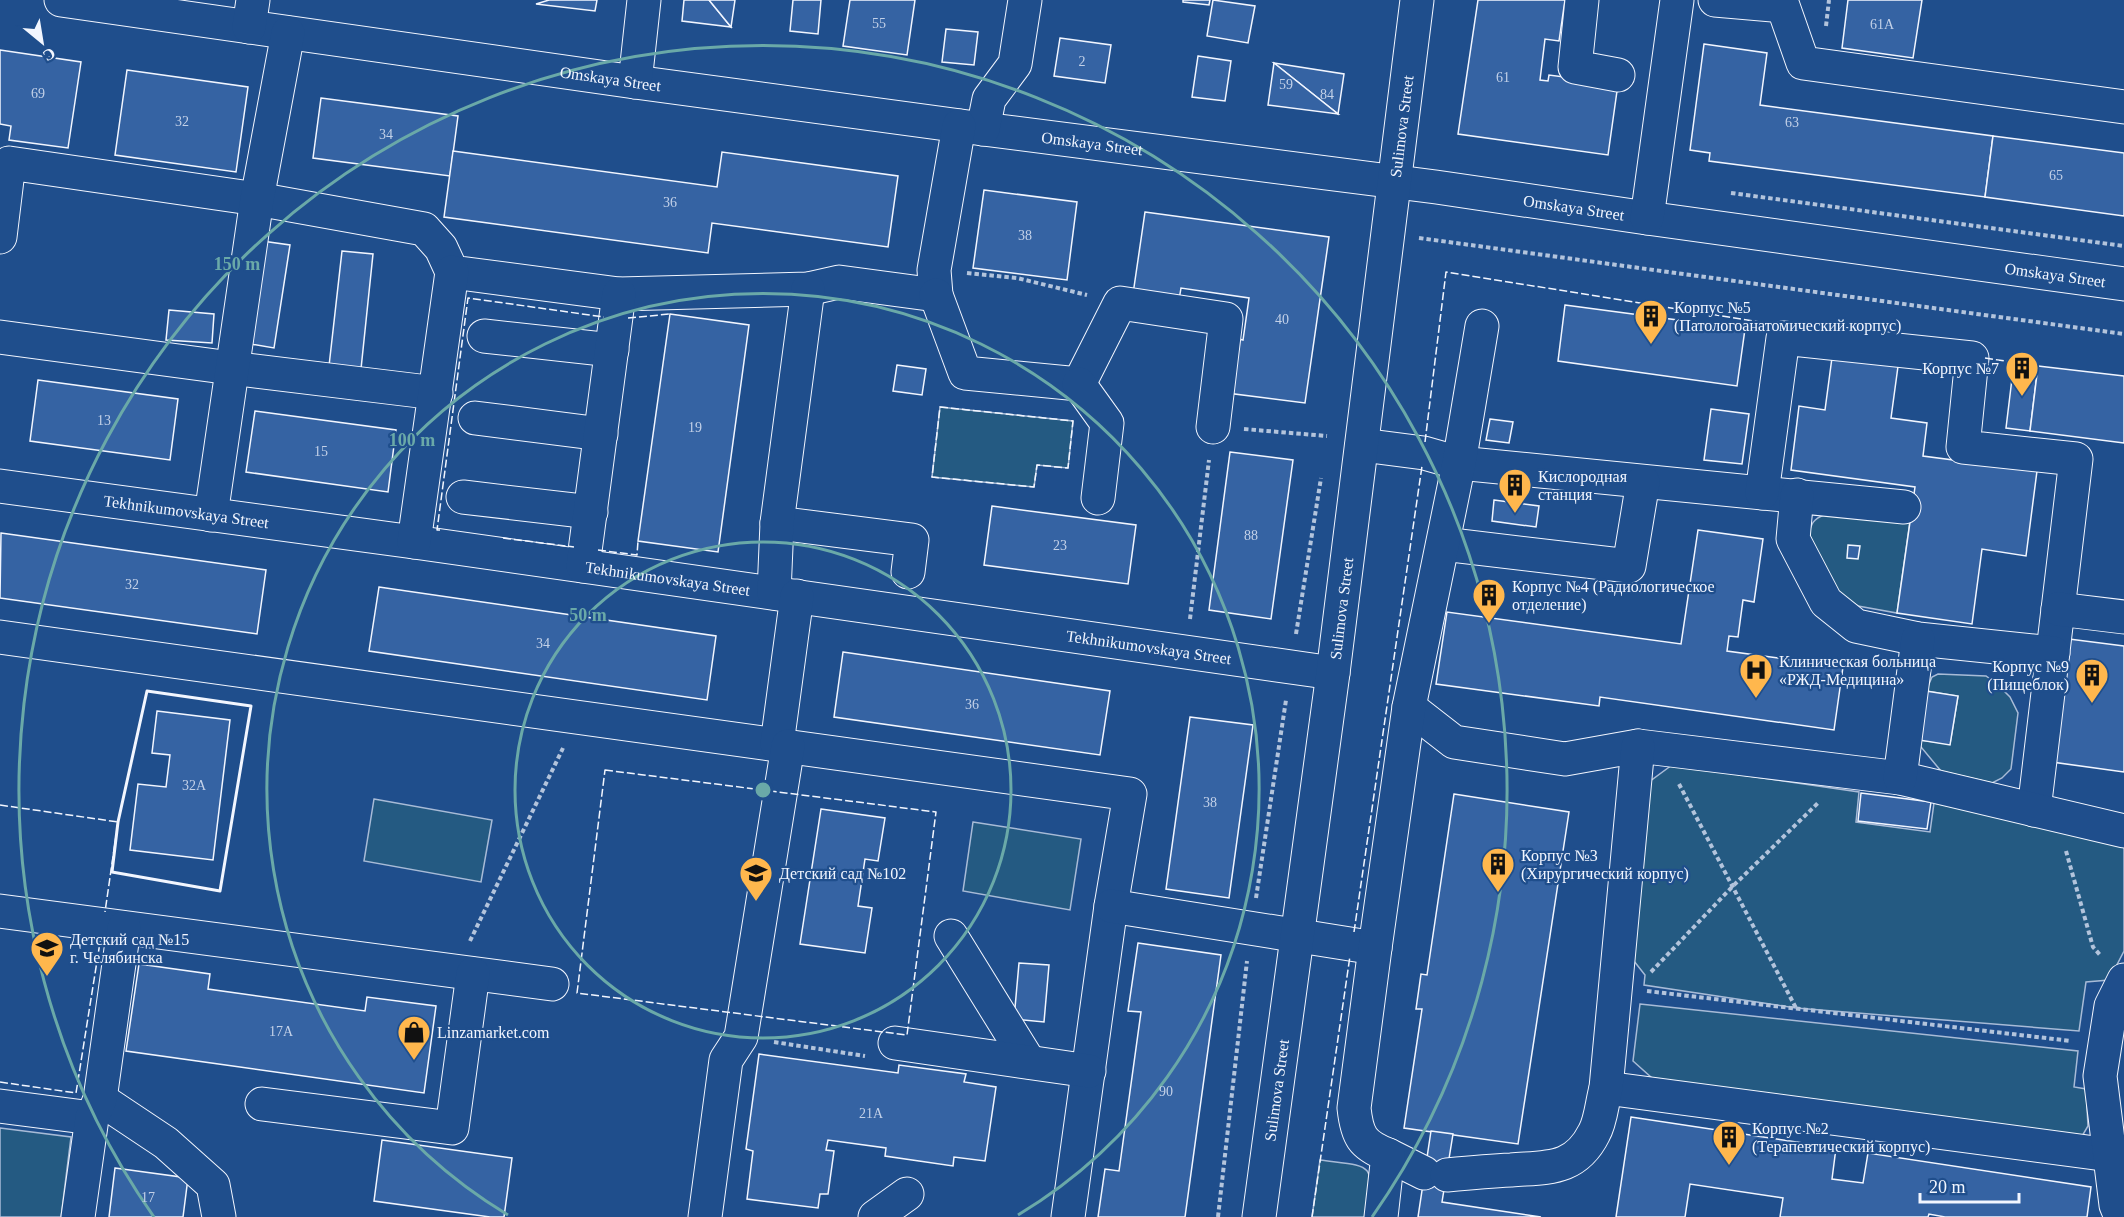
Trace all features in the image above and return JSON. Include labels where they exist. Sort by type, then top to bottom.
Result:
[{"type":"street","name":"Omskaya Street","points":[[62,0],[251,14],[288,33],[635,82],[1395,182],[2124,284]]},
{"type":"street","points":[[635,82],[645,0]]},
{"type":"street","points":[[1025,0],[1015,64],[971,127],[935,282],[965,373],[1078,384],[1107,423],[1098,498]]},
{"type":"street","name":"Sulimova Street","points":[[1259,1217],[1334,674],[1417,0]]},
{"type":"street","points":[[1582,0],[1575,67],[1618,75]]},
{"type":"street","points":[[1647,218],[1677,0]]},
{"type":"street","points":[[1715,0],[1783,6],[1803,63],[2124,106]]},
{"type":"street","points":[[211,515],[257,199],[288,33]]},
{"type":"street","points":[[0,237],[9,163],[257,199],[424,229],[441,248],[452,272],[414,542]]},
{"type":"street","points":[[452,272],[619,294],[808,289],[838,282],[935,282]]},
{"type":"street","points":[[705,1217],[726,1060],[741,1037],[782,745],[786,595],[777,523],[808,289]]},
{"type":"street","points":[[583,566],[619,294]]},
{"type":"street","points":[[1078,384],[1120,303],[1226,318],[1213,427]]},
{"type":"street","points":[[1482,326],[1459,463],[1409,707],[1375,948],[1354,1108],[1356,1128],[1371,1148],[1436,1174],[1542,1169],[1562,1164],[1579,1154],[1595,1132],[1625,988],[1649,748]]},
{"type":"street","points":[[484,336],[612,350]]},
{"type":"street","points":[[0,337],[436,393]]},
{"type":"street","points":[[1762,494],[1783,338],[1972,357],[1963,447],[2076,459],[2053,653],[2049,814]]},
{"type":"street","points":[[475,418],[601,434]]},
{"type":"street","points":[[1362,445],[1424,453],[1459,463],[1904,507]]},
{"type":"street","points":[[1443,544],[1629,566],[1643,482]]},
{"type":"street","name":"Tekhnikumovskaya Street","points":[[0,486],[414,542],[1334,674]]},
{"type":"street","points":[[1797,495],[1793,539],[1826,602],[1856,626],[1918,639],[2053,653]]},
{"type":"street","points":[[463,496],[591,512]]},
{"type":"street","points":[[777,523],[912,540],[908,572]]},
{"type":"street","points":[[2058,609],[2124,617]]},
{"type":"street","points":[[0,637],[1130,794],[1111,906],[1068,1217]]},
{"type":"street","points":[[1900,778],[1918,639]]},
{"type":"street","points":[[1409,707],[1454,742],[1565,759],[1649,748],[1900,778],[2124,831]]},
{"type":"street","points":[[1111,906],[1375,948]]},
{"type":"street","points":[[0,911],[552,984]]},
{"type":"street","points":[[78,1217],[124,928]]},
{"type":"street","points":[[951,936],[1029,1062]]},
{"type":"street","points":[[262,1104],[452,1128],[464,973]]},
{"type":"street","points":[[2121,1217],[2116,1205],[2100,1076],[2111,1006],[2123,982]]},
{"type":"street","points":[[895,1043],[1089,1071]]},
{"type":"street","points":[[1606,1088],[2110,1155]]},
{"type":"street","points":[[0,1106],[96,1109],[166,1143],[213,1185],[219,1217]]},
{"type":"street","points":[[1381,1217],[1388,1155]]},
{"type":"street","points":[[875,1217],[907,1194]]},
{"type":"path","points":[[1826,28],[1828,0]]},
{"type":"path","points":[[1389,234],[2124,334]]},
{"type":"path","points":[[935,282],[1018,276],[1120,303]]},
{"type":"path","points":[[1186,652],[1213,427],[1328,436]]},
{"type":"path","points":[[464,973],[578,716]]},
{"type":"path","points":[[1649,748],[1732,887],[1796,1008]]},
{"type":"path","points":[[1625,988],[1849,772]]},
{"type":"path","points":[[2049,814],[2066,855],[2093,947],[2123,982]]},
{"type":"path","points":[[1625,988],[2104,1044]]},
{"type":"path","points":[[741,1037],[879,1058],[895,1043]]},
{"type":"shaded area","points":[[940,407],[1073,421],[1068,468],[1037,465],[1034,487],[932,477]]},
{"type":"shaded area","points":[[1824,515],[1910,521],[1897,613],[1858,606],[1837,594],[1809,534],[1814,522]]},
{"type":"shaded area","points":[[1938,674],[1986,676],[2010,697],[2018,713],[2011,769],[2002,778],[1992,783],[1941,771],[1921,747],[1919,740],[1950,744],[1958,696],[1926,691],[1932,677]]},
{"type":"shaded area","points":[[1672,765],[1859,792],[1856,822],[1930,832],[1934,803],[2124,844],[2124,951],[2109,980],[2086,982],[2079,1031],[1796,1008],[1644,985],[1645,975],[1630,956],[1649,782]]},
{"type":"shaded area","points":[[374,799],[492,820],[481,882],[364,861]]},
{"type":"shaded area","points":[[973,822],[1081,839],[1070,910],[963,891]]},
{"type":"shaded area","points":[[1640,1004],[2078,1051],[2074,1087],[2086,1089],[2088,1126],[2081,1138],[1661,1086],[1633,1061]]},
{"type":"shaded area","points":[[0,1128],[71,1137],[61,1217],[0,1217]]},
{"type":"shaded area","points":[[1320,1160],[1361,1166],[1366,1170],[1370,1176],[1371,1185],[1370,1217],[1312,1217]]},
{"type":"building","points":[[549,0],[597,0],[595,11],[536,4]]},
{"type":"building","points":[[684,0],[709,0],[731,27],[682,21]]},
{"type":"building","points":[[709,0],[735,0],[731,27]]},
{"type":"building","points":[[793,0],[821,0],[818,34],[790,31]]},
{"type":"building","points":[[850,0],[915,0],[907,55],[843,46]]},
{"type":"building","points":[[1183,0],[1210,0],[1209,5],[1183,2]]},
{"type":"building","points":[[1213,0],[1255,6],[1248,43],[1207,36]]},
{"type":"building","points":[[1478,0],[1565,0],[1559,41],[1545,39],[1540,80],[1548,81],[1549,75],[1618,84],[1608,155],[1458,134]]},
{"type":"building","points":[[1848,0],[1922,0],[1913,58],[1842,48]]},
{"type":"building","points":[[946,29],[978,32],[974,65],[942,62]]},
{"type":"building","points":[[1060,38],[1111,45],[1105,83],[1054,76]]},
{"type":"building","points":[[1704,44],[1767,53],[1760,105],[1993,136],[1985,197],[1709,161],[1710,153],[1690,150]]},
{"type":"building","points":[[0,50],[81,62],[68,148],[9,140],[11,126],[0,124]]},
{"type":"building","points":[[1198,56],[1231,61],[1225,101],[1192,97]]},
{"type":"building","points":[[1274,63],[1344,74],[1338,114]]},
{"type":"building","points":[[1274,63],[1338,114],[1268,105]]},
{"type":"building","points":[[127,70],[248,87],[236,172],[115,155]]},
{"type":"building","points":[[321,98],[458,116],[450,176],[313,158]]},
{"type":"building","points":[[1993,136],[2124,153],[2124,216],[1985,197]]},
{"type":"building","points":[[453,151],[717,187],[722,152],[898,176],[888,247],[712,223],[708,253],[444,217]]},
{"type":"building","points":[[984,190],[1077,202],[1067,280],[973,268]]},
{"type":"building","points":[[1145,212],[1329,237],[1305,403],[1227,393],[1235,338],[1243,340],[1249,298],[1181,288],[1179,300],[1133,294]]},
{"type":"building","points":[[262,241],[290,245],[274,348],[245,343]]},
{"type":"building","points":[[342,251],[373,254],[361,369],[329,366]]},
{"type":"building","name":"Корпус №5 (Патологоанатомический корпус)","points":[[1565,305],[1745,329],[1737,386],[1558,361]]},
{"type":"building","points":[[169,310],[214,314],[212,343],[166,340]]},
{"type":"building","points":[[670,314],[749,325],[718,552],[638,541]]},
{"type":"building","points":[[1833,350],[1899,359],[1891,418],[1927,423],[1923,456],[2037,471],[2026,556],[1982,549],[1972,624],[1897,613],[1915,487],[1791,470],[1799,406],[1825,410]]},
{"type":"building","name":"Корпус №7","points":[[2014,362],[2038,366],[2030,431],[2006,428]]},
{"type":"building","points":[[897,365],[926,369],[922,395],[893,391]]},
{"type":"building","points":[[2038,366],[2124,376],[2124,443],[2030,431]]},
{"type":"building","points":[[38,380],[178,399],[170,460],[30,441]]},
{"type":"building","points":[[1711,409],[1749,414],[1742,464],[1704,460]]},
{"type":"building","points":[[255,411],[396,430],[388,492],[246,472]]},
{"type":"building","points":[[1490,419],[1513,422],[1509,443],[1486,440]]},
{"type":"building","points":[[1230,452],[1293,460],[1271,619],[1209,610]]},
{"type":"building","name":"Кислородная станция","points":[[1494,500],[1539,506],[1536,527],[1492,521]]},
{"type":"building","points":[[992,506],[1136,525],[1128,584],[984,565]]},
{"type":"building","name":"Корпус №4 (Радиологическое отделение)","points":[[1698,530],[1763,539],[1754,602],[1743,600],[1738,637],[1729,636],[1727,651],[1843,667],[1834,730],[1600,697],[1599,706],[1436,684],[1447,612],[1681,644]]},
{"type":"building","points":[[1,533],[266,570],[257,634],[0,598]]},
{"type":"building","points":[[1848,545],[1860,546],[1858,559],[1847,558]]},
{"type":"building","points":[[379,587],[716,636],[707,700],[369,651]]},
{"type":"building","name":"Корпус №9 (Пищеблок)","points":[[2069,639],[2124,646],[2124,772],[2052,762]]},
{"type":"building","points":[[843,652],[1110,691],[1100,755],[834,717]]},
{"type":"building","points":[[1926,691],[1958,696],[1950,745],[1919,740]]},
{"type":"building","points":[[157,711],[230,720],[213,860],[130,850],[138,784],[166,787],[170,755],[152,753]]},
{"type":"building","points":[[1190,717],[1253,725],[1229,898],[1166,889]]},
{"type":"building","points":[[1861,793],[1931,802],[1927,829],[1858,821]]},
{"type":"building","name":"Корпус №3 (Хирургический корпус)","points":[[1454,794],[1569,812],[1518,1144],[1404,1128],[1422,1009],[1416,1009],[1421,974],[1427,975]]},
{"type":"building","points":[[821,809],[885,818],[878,861],[865,859],[858,906],[872,908],[865,953],[800,944]]},
{"type":"building","points":[[1138,943],[1221,955],[1185,1217],[1098,1217],[1105,1169],[1119,1171],[1141,1012],[1128,1011]]},
{"type":"building","points":[[1019,963],[1049,965],[1044,1022],[1014,1019]]},
{"type":"building","points":[[139,964],[210,974],[208,989],[365,1011],[367,997],[436,1006],[424,1093],[126,1051]]},
{"type":"building","points":[[759,1054],[898,1073],[899,1065],[966,1074],[964,1082],[996,1087],[985,1161],[954,1157],[953,1166],[885,1156],[886,1148],[828,1140],[826,1150],[834,1151],[828,1194],[820,1194],[818,1208],[747,1199],[753,1151],[746,1149]]},
{"type":"building","name":"Корпус №2 (Терапевтический корпус)","points":[[1631,1117],[1836,1148],[1832,1179],[1863,1183],[1868,1153],[2091,1187],[2087,1217],[1945,1217],[1929,1214],[1928,1217],[1780,1217],[1783,1198],[1690,1184],[1685,1217],[1616,1217]]},
{"type":"building","points":[[1431,1131],[1453,1134],[1442,1202],[1541,1217],[1418,1217]]},
{"type":"building","points":[[382,1140],[512,1158],[504,1217],[374,1201]]},
{"type":"building","points":[[115,1168],[188,1178],[183,1217],[109,1217]]},
{"type":"fence","points":[[1425,442],[1446,272],[1778,325]]},
{"type":"fence","points":[[440,530],[437,530],[468,298],[604,317]]},
{"type":"fence","points":[[628,318],[670,314]]},
{"type":"fence","points":[[1985,358],[2018,363]]},
{"type":"fence","points":[[940,407],[1073,421],[1068,468],[1037,465],[1034,487],[932,477],[940,407]]},
{"type":"fence","points":[[1354,932],[1422,466]]},
{"type":"fence","points":[[503,538],[574,547]]},
{"type":"fence","points":[[598,550],[637,555],[638,541]]},
{"type":"fence","points":[[605,770],[936,812],[907,1035],[577,993],[605,770]]},
{"type":"fence","points":[[0,805],[118,822],[105,912]]},
{"type":"fence","points":[[0,1082],[76,1093],[101,936]]},
{"type":"fence","points":[[1312,1217],[1350,956]]},
{"type":"wall","points":[[147,691],[251,706],[220,891],[112,872],[118,822],[147,691]]},
{"type":"place","name":"Корпус №5 (Патологоанатомический корпус)","points":[[1651,345]]},
{"type":"place","name":"Корпус №7","points":[[2022,397]]},
{"type":"place","name":"Кислородная станция","points":[[1515,514]]},
{"type":"place","name":"Корпус №4 (Радиологическое отделение)","points":[[1489,624]]},
{"type":"place","name":"Клиническая больница «РЖД-Медицина»","points":[[1756,699]]},
{"type":"place","name":"Корпус №9 (Пищеблок)","points":[[2092,704]]},
{"type":"place","name":"Корпус №3 (Хирургический корпус)","points":[[1498,893]]},
{"type":"place","name":"Детский сад №102","points":[[756,902]]},
{"type":"place","name":"Детский сад №15 г. Челябинска","points":[[47,977]]},
{"type":"place","name":"Linzamarket.com","points":[[414,1061]]},
{"type":"place","name":"Корпус №2 (Терапевтический корпус)","points":[[1729,1166]]}]
